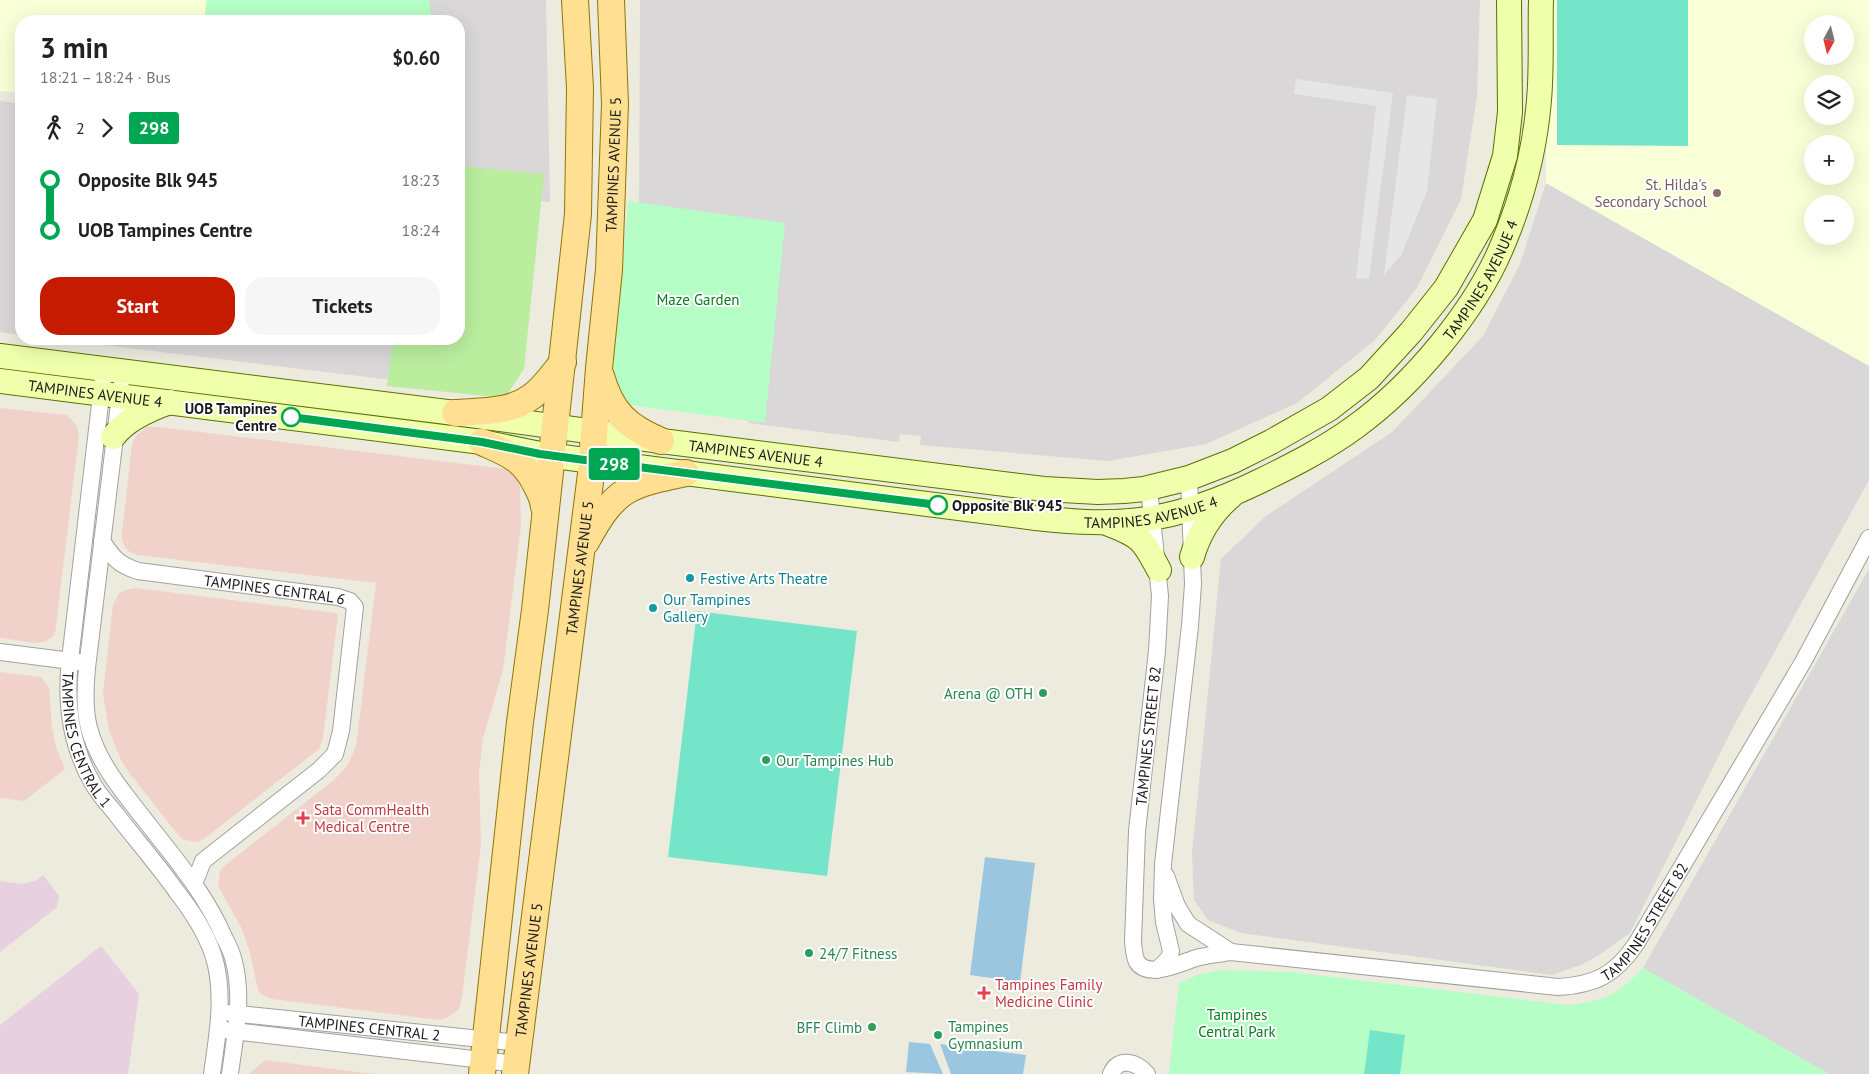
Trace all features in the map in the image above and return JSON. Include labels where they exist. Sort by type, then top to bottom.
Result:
[{"type":"main road","points":[[484,1058],[578,214],[580,88],[575,0]]},
{"type":"main road","name":"TAMPINES AVENUE 5","points":[[517,1061],[591,474],[609,270],[615,114],[611,0]]},
{"type":"main road","name":"TAMPINES AVENUE 4","points":[[0,381],[112,383],[455,413],[1044,489],[1098,492],[1149,488],[1189,478],[1248,454],[1329,409],[1369,378],[1412,332],[1446,288],[1485,220],[1505,156],[1510,112],[1509,0]]},
{"type":"main road","name":"TAMPINES AVENUE 4","points":[[0,356],[112,383],[170,402],[482,442],[552,455],[686,473],[1036,518],[1105,523],[1152,518],[1191,508],[1237,492],[1316,452],[1355,427],[1393,396],[1444,339],[1484,281],[1502,246],[1528,171],[1540,99],[1541,0]]},
{"type":"main road","points":[[455,413],[501,410],[520,404],[532,397],[546,384],[563,362]]},
{"type":"main road","points":[[599,368],[604,385],[617,411],[633,427],[661,441]]},
{"type":"main road","points":[[113,437],[120,428],[134,419],[152,408],[170,402]]},
{"type":"main road","points":[[482,442],[510,455],[525,465],[543,498],[545,520]]},
{"type":"main road","points":[[580,554],[600,517],[625,490],[647,481],[686,473]]},
{"type":"main road","points":[[1192,557],[1197,539],[1205,524],[1218,507],[1237,492]]},
{"type":"main road","points":[[1105,523],[1136,535],[1145,544],[1159,570]]},
{"type":"street","name":"TAMPINES CENTRAL 1","points":[[112,383],[113,437],[87,668],[85,706],[89,728],[98,753],[113,780],[194,884],[219,924],[233,957],[238,988],[239,1014],[230,1074]]},
{"type":"street","name":"TAMPINES CENTRAL 1","points":[[112,383],[70,660],[68,703],[80,759],[94,786],[192,911],[207,938],[216,963],[220,990],[220,1012],[212,1074]]},
{"type":"street","name":"TAMPINES STREET 82","points":[[1156,970],[1169,958],[1171,951],[1163,914],[1163,864],[1190,626],[1192,557],[1189,478]]},
{"type":"street","name":"TAMPINES STREET 82","points":[[1149,488],[1159,570],[1160,596],[1157,651],[1137,831],[1133,942],[1134,955],[1138,963],[1156,970],[1199,957],[1231,952],[1558,987],[1576,986],[1610,973],[1625,960],[1636,944],[1803,662],[1869,538]]},
{"type":"street","name":"TAMPINES CENTRAL 6","points":[[102,541],[111,554],[124,566],[138,571],[338,597],[350,601],[354,607],[341,731],[335,754],[320,770],[203,861],[194,884]]},
{"type":"street","points":[[0,652],[70,660],[80,663],[87,668]]},
{"type":"street","name":"TAMPINES STREET 82","points":[[1163,864],[1169,887],[1177,906],[1188,924],[1231,952]]},
{"type":"street","name":"TAMPINES CENTRAL 2","points":[[220,1012],[484,1058]]},
{"type":"street","name":"TAMPINES CENTRAL 2","points":[[218,1029],[517,1061]]},
{"type":"street","points":[[1111,1074],[1115,1067],[1125,1062],[1134,1064],[1147,1074]]},
{"type":"shaded area","points":[[0,0],[207,0],[205,15],[15,15],[15,92],[0,91]]},
{"type":"shaded area","points":[[424,0],[546,0],[550,202],[465,192],[465,15],[425,15]]},
{"type":"shaded area","points":[[640,0],[1480,0],[1477,96],[1461,199],[1417,288],[1375,340],[1297,403],[1206,444],[1108,461],[920,445],[921,436],[900,434],[899,442],[748,423],[771,241],[639,225]]},
{"type":"shaded area","name":"St. Hilda's Secondary School","points":[[1547,0],[1869,0],[1869,366],[1546,183]]},
{"type":"shaded area","points":[[1296,79],[1393,93],[1369,279],[1356,278],[1376,106],[1294,94]]},
{"type":"shaded area","points":[[1407,95],[1437,99],[1427,191],[1402,254],[1384,275]]},
{"type":"shaded area","points":[[0,101],[15,103],[15,334],[0,332]]},
{"type":"shaded area","points":[[1546,183],[1869,366],[1869,480],[1731,731],[1630,933],[1602,953],[1583,964],[1552,975],[1241,933],[1208,920],[1194,900],[1192,854],[1221,559],[1266,516],[1392,432],[1483,336],[1520,264]]},
{"type":"shaded area","points":[[104,345],[405,345],[400,381]]},
{"type":"shaded area","points":[[0,408],[66,415],[77,427],[79,436],[55,634],[43,642],[35,643],[0,638]]},
{"type":"shaded area","points":[[147,427],[506,469],[514,475],[520,486],[521,526],[503,670],[483,738],[479,774],[481,845],[462,997],[459,1009],[447,1018],[439,1020],[272,999],[262,995],[258,990],[250,953],[242,929],[218,886],[220,871],[335,779],[348,765],[356,746],[376,583],[138,555],[130,552],[122,540],[122,533],[132,444],[136,436]]},
{"type":"shaded area","points":[[1869,569],[1869,1074],[1829,1074],[1643,968]]},
{"type":"shaded area","points":[[136,588],[336,613],[338,615],[323,738],[319,749],[204,839],[197,842],[184,840],[179,836],[122,762],[109,731],[103,694],[113,605],[119,593]]},
{"type":"shaded area","points":[[0,672],[41,677],[49,688],[52,727],[56,747],[65,769],[24,801],[0,798]]},
{"type":"shaded area","points":[[43,875],[59,896],[57,907],[0,952],[0,881],[22,884],[35,881]]},
{"type":"shaded area","points":[[101,946],[139,994],[128,1074],[0,1074],[0,1025]]},
{"type":"shaded area","points":[[265,1060],[348,1071],[377,1074],[249,1074]]},
{"type":"green space","points":[[207,0],[429,0],[431,15],[205,15]]},
{"type":"green space","points":[[1557,0],[1688,0],[1688,146],[1557,145]]},
{"type":"green space","points":[[465,167],[544,174],[524,369],[508,393],[495,397],[387,386],[392,345],[465,345]]},
{"type":"green space","name":"Maze Garden","points":[[628,201],[785,223],[765,423],[629,405],[612,381]]},
{"type":"green space","points":[[697,611],[857,631],[827,876],[668,857]]},
{"type":"green space","name":"Tampines Central Park","points":[[1643,968],[1829,1074],[1169,1074],[1179,983],[1197,975],[1219,970],[1291,972],[1568,1005],[1602,999],[1626,985]]},
{"type":"green space","points":[[1370,1030],[1405,1035],[1400,1074],[1364,1074]]},
{"type":"water","points":[[985,857],[1035,863],[1020,982],[970,975]]},
{"type":"water","points":[[909,1042],[930,1044],[943,1074],[906,1072]]},
{"type":"water","points":[[940,1044],[1026,1055],[1023,1074],[951,1074]]},
{"type":"bus line","name":"298","points":[[291,417],[482,442],[540,454],[938,505]]},
{"type":"place","name":"St. Hilda's Secondary School","points":[[1717,193]]},
{"type":"place","name":"UOB Tampines Centre","points":[[291,417]]},
{"type":"place","name":"Opposite Blk 945","points":[[938,505]]},
{"type":"place","name":"Festive Arts Theatre","points":[[690,578]]},
{"type":"place","name":"Our Tampines Gallery","points":[[653,608]]},
{"type":"place","name":"Arena @ OTH","points":[[1043,693]]},
{"type":"place","name":"Our Tampines Hub","points":[[766,760]]},
{"type":"place","name":"Sata CommHealth Medical Centre","points":[[303,818]]},
{"type":"place","name":"24/7 Fitness","points":[[809,953]]},
{"type":"place","name":"Tampines Family Medicine Clinic","points":[[984,993]]},
{"type":"place","name":"BFF Climb","points":[[872,1027]]},
{"type":"place","name":"Tampines Gymnasium","points":[[938,1035]]}]
